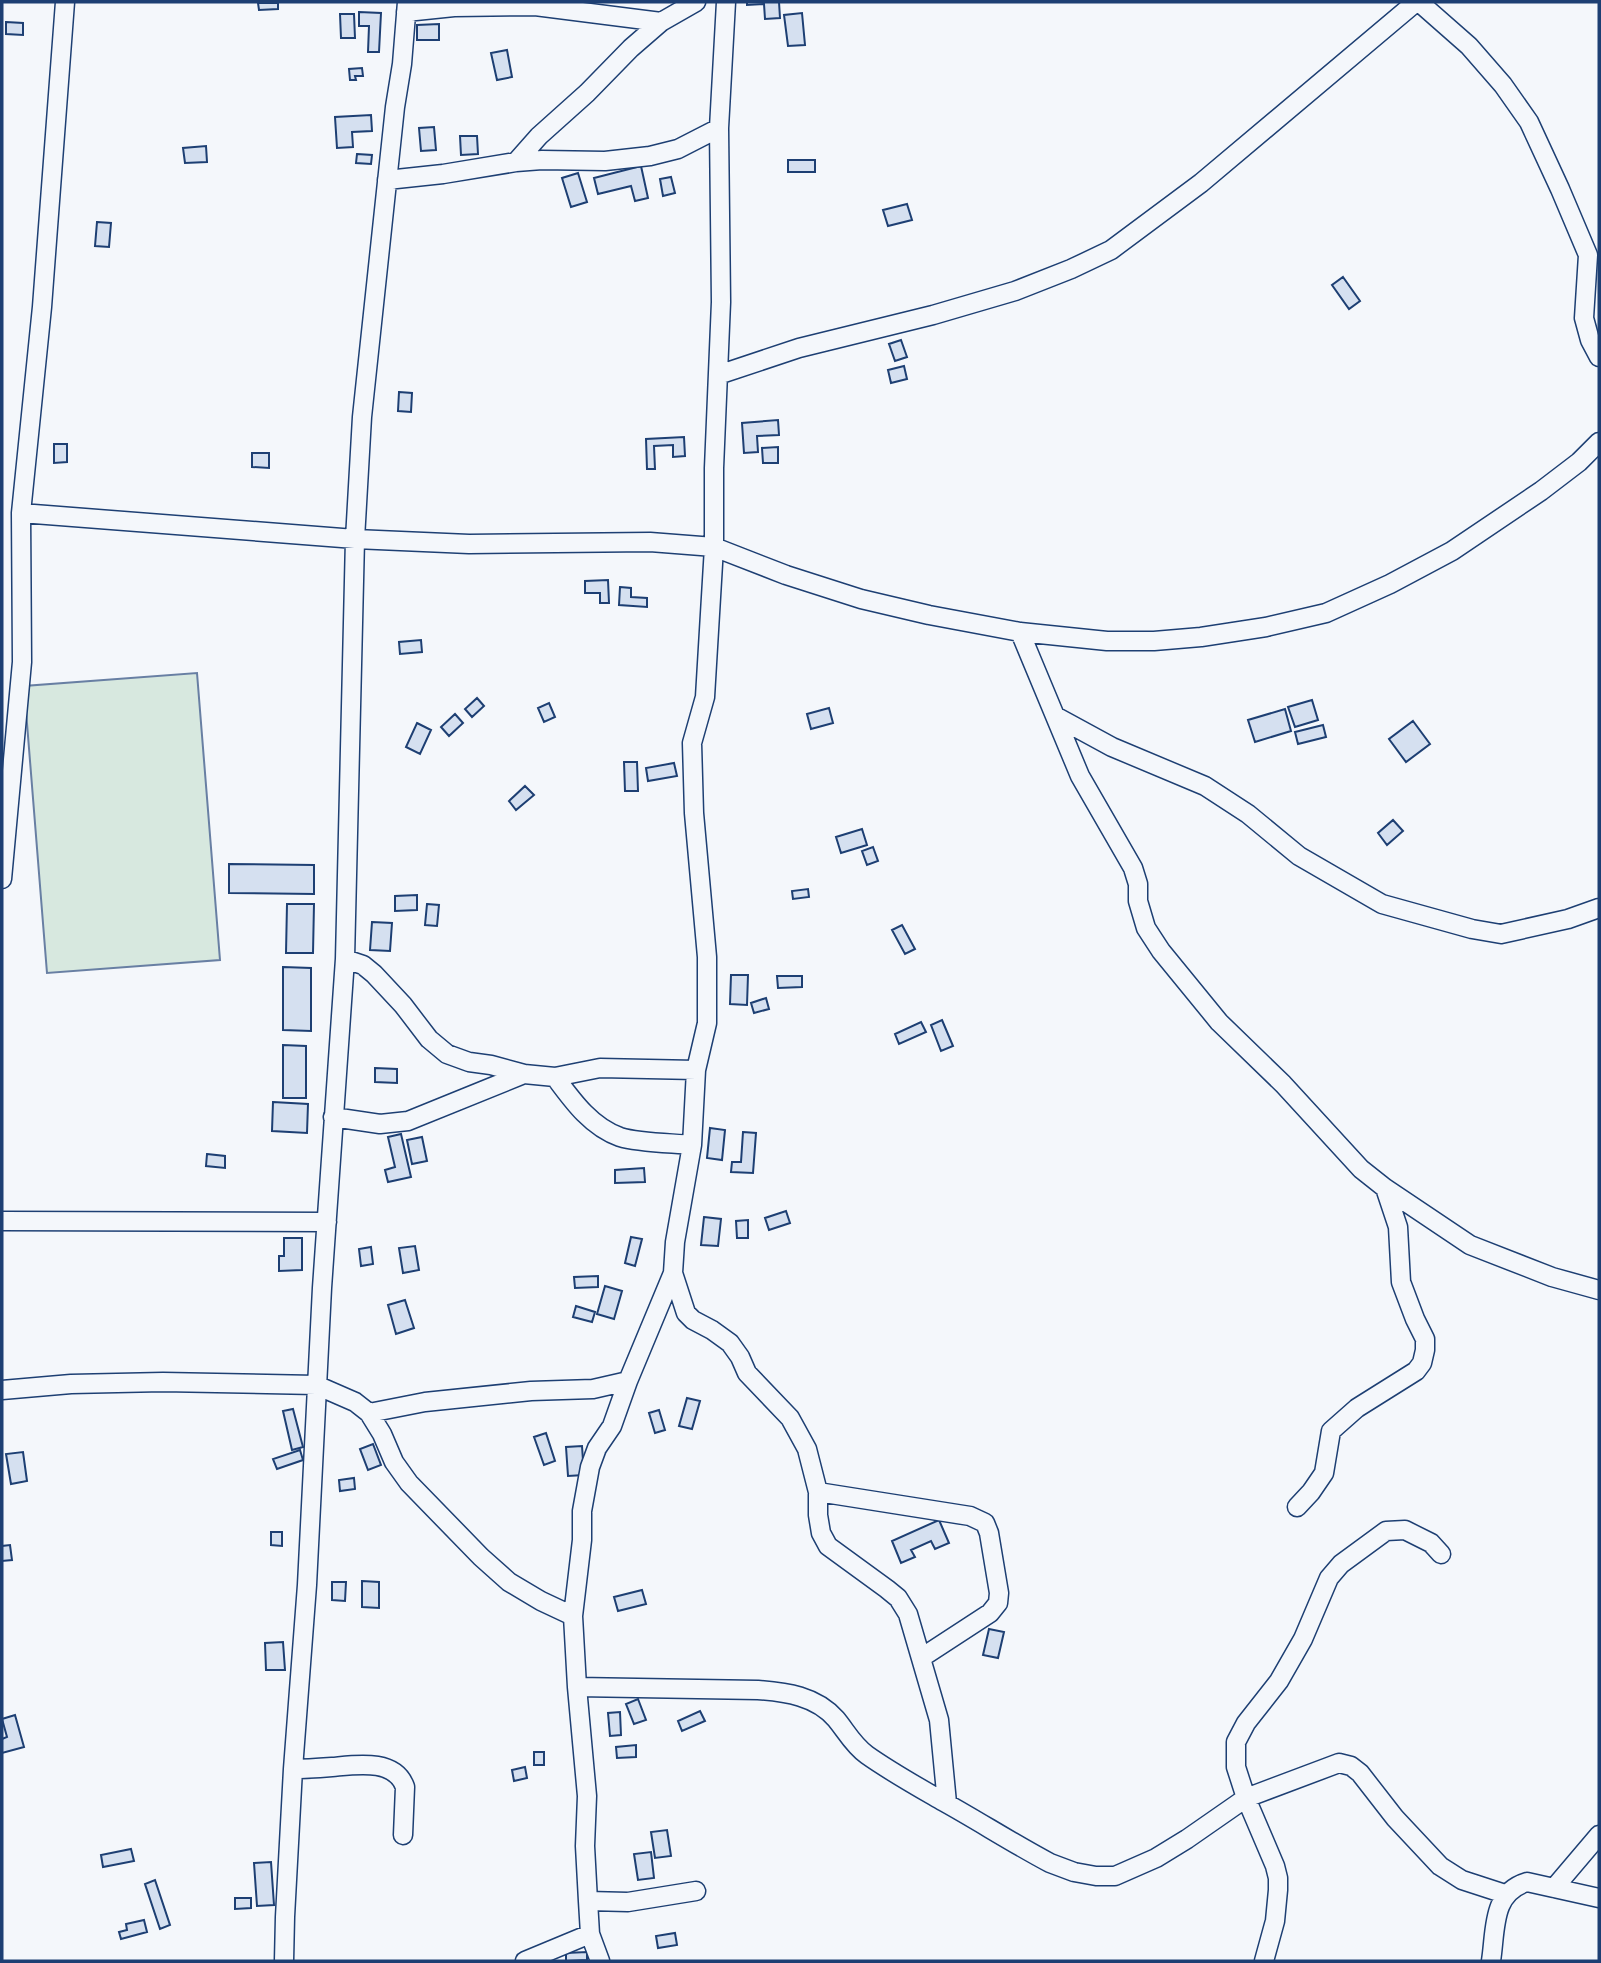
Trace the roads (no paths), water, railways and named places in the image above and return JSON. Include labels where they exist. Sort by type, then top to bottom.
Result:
[{"type":"street","points":[[2,879],[22,662],[21,513],[43,293],[65,2]]},
{"type":"street","points":[[516,162],[539,136],[587,93],[631,48],[661,22],[696,2]]},
{"type":"street","points":[[600,1961],[590,1934],[585,1846],[587,1796],[573,1616],[582,1540],[582,1511],[590,1468],[597,1448],[612,1426],[673,1273],[675,1242],[692,1145],[696,1070],[707,1023],[708,985],[694,813],[692,743],[705,696],[714,547],[714,468],[721,302],[719,128],[726,2]]},
{"type":"street","points":[[719,375],[799,348],[933,315],[1015,291],[1111,250],[1201,183],[1418,2],[1469,46],[1503,85],[1529,122],[1588,255],[1584,318],[1590,340],[1599,357]]},
{"type":"street","points":[[286,1961],[285,1917],[293,1769],[307,1585],[316,1385],[345,959],[355,539],[362,417],[395,107],[402,64],[406,7],[535,6],[661,22]]},
{"type":"street","points":[[387,180],[516,162],[650,156],[678,149],[719,128]]},
{"type":"street","points":[[21,513],[355,539],[469,544],[650,542],[714,547],[786,575],[861,599],[929,615],[1020,632],[1107,641],[1154,640],[1266,627],[1326,612],[1390,584],[1452,551],[1541,491],[1579,462],[1599,442]]},
{"type":"street","points":[[1020,632],[1080,776],[1133,868],[1138,884],[1138,901],[1146,928],[1161,951],[1219,1022],[1283,1084],[1361,1170],[1385,1188],[1470,1245],[1552,1277],[1599,1290]]},
{"type":"street","points":[[1055,716],[1112,747],[1205,786],[1248,814],[1299,856],[1382,904],[1472,929],[1501,934],[1568,919],[1599,908]]},
{"type":"street","points":[[345,959],[363,965],[374,974],[403,1004],[429,1039],[447,1054],[469,1062],[524,1074],[555,1077],[600,1068],[696,1070]]},
{"type":"street","points":[[334,1117],[380,1124],[408,1121],[524,1074]]},
{"type":"street","points":[[555,1077],[575,1106],[599,1126],[620,1137],[692,1145]]},
{"type":"street","points":[[1297,1507],[1324,1473],[1331,1431],[1357,1408],[1416,1371],[1423,1363],[1424,1339],[1401,1282],[1398,1227],[1385,1188]]},
{"type":"street","points":[[2,1222],[327,1222]]},
{"type":"street","points":[[673,1273],[686,1313],[730,1343],[752,1379],[790,1419],[807,1449],[818,1492],[821,1533],[828,1546],[898,1598],[908,1614],[939,1720],[947,1803]]},
{"type":"street","points":[[369,1413],[425,1402],[531,1391],[593,1389],[628,1381]]},
{"type":"street","points":[[2,1390],[71,1384],[163,1382],[316,1385],[355,1402],[369,1413],[394,1461],[409,1483],[481,1557],[509,1582],[573,1616]]},
{"type":"street","points":[[818,1492],[970,1516],[985,1523],[990,1537],[999,1593],[998,1603],[990,1613],[921,1658]]},
{"type":"street","points":[[1262,1959],[1275,1921],[1278,1878],[1236,1767],[1236,1742],[1246,1723],[1279,1681],[1303,1639],[1329,1578],[1341,1564],[1386,1531],[1405,1530],[1431,1543],[1441,1554]]},
{"type":"street","points":[[577,1688],[724,1688],[783,1691],[806,1699],[823,1707],[865,1754],[1051,1864],[1085,1874],[1115,1876],[1177,1846],[1246,1798],[1339,1763],[1346,1764],[1360,1773],[1411,1836],[1440,1866],[1462,1880],[1505,1895]]},
{"type":"street","points":[[293,1769],[373,1765],[393,1772],[404,1782],[405,1787],[403,1835]]},
{"type":"street","points":[[1554,1888],[1599,1835]]},
{"type":"street","points":[[1491,1961],[1499,1908],[1505,1895],[1517,1885],[1527,1882],[1599,1898]]},
{"type":"street","points":[[588,1901],[628,1902],[696,1891]]},
{"type":"street","points":[[525,1961],[590,1934]]}]
